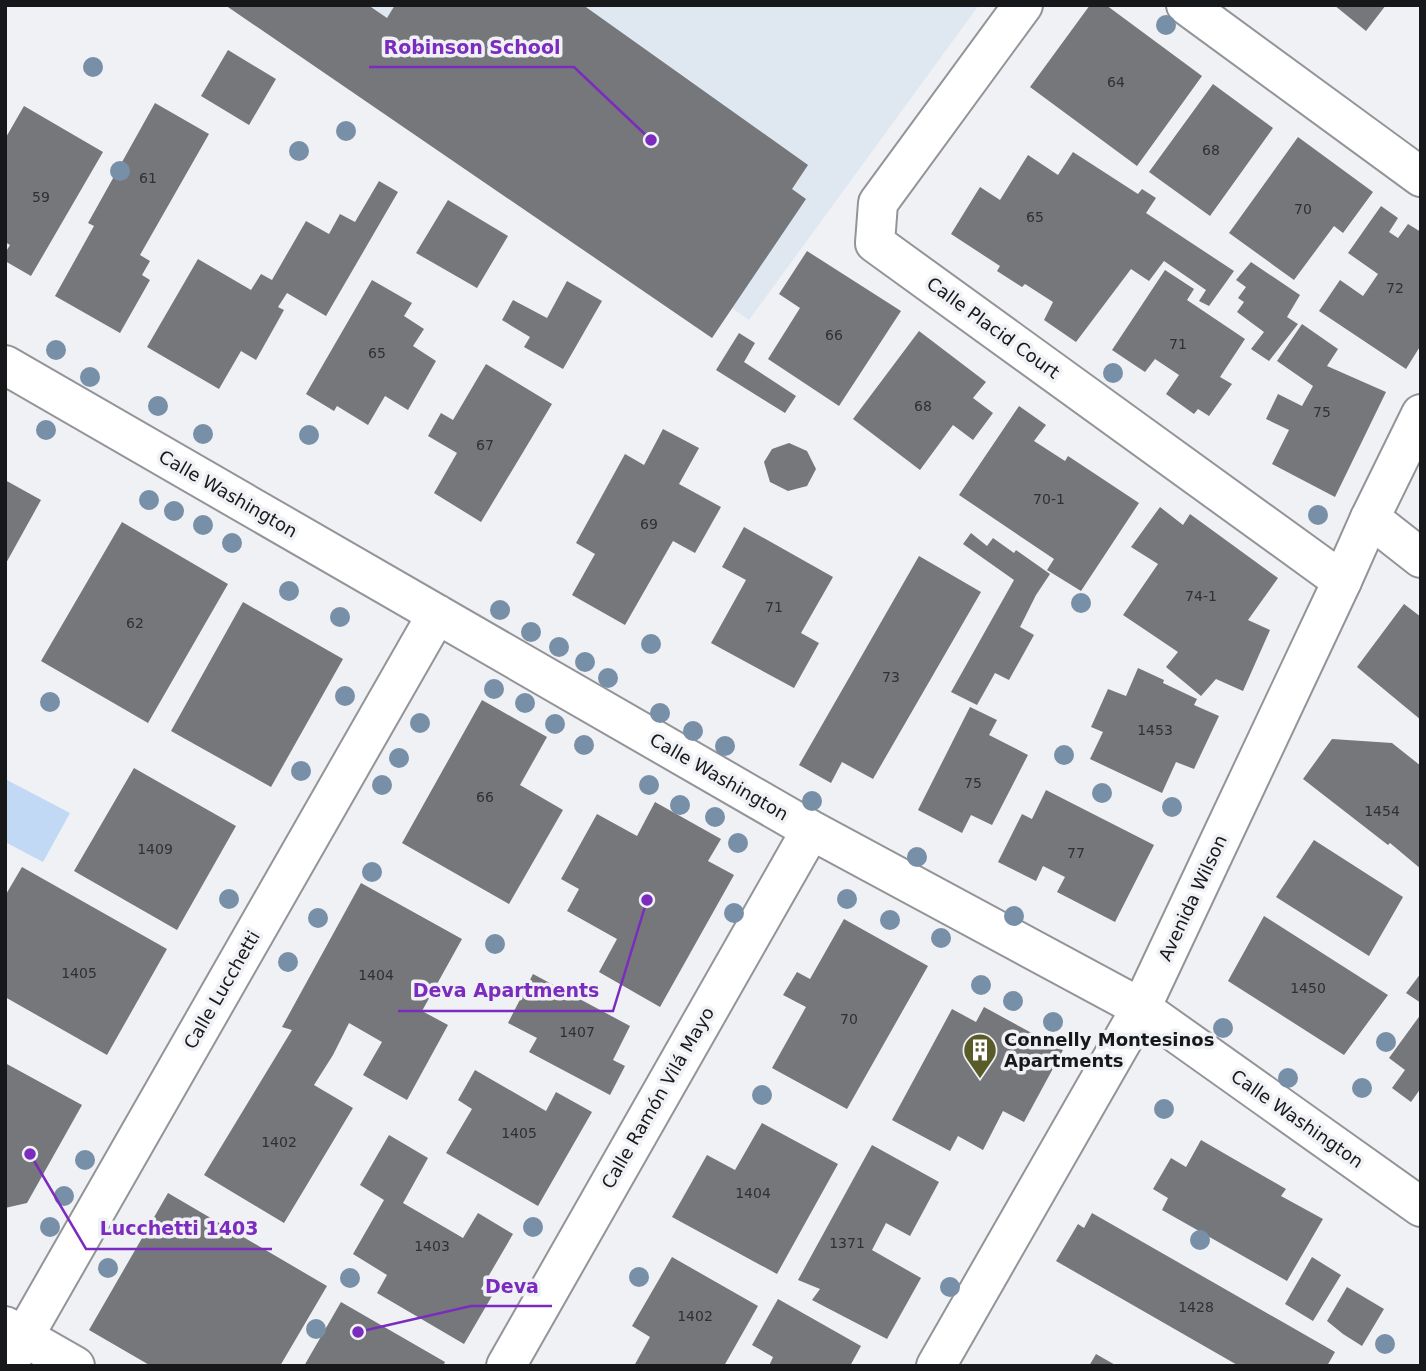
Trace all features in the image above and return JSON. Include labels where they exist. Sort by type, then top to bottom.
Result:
[{"type":"street","name":"Calle Placid Court","points":[[1023,5],[878,203],[875,243],[1342,581]]},
{"type":"street","points":[[1186,5],[1421,177]]},
{"type":"street","name":"Calle Washington","points":[[5,365],[810,830],[1141,1008],[1421,1207]]},
{"type":"street","name":"Avenida Wilson","points":[[936,1366],[1141,1008],[1421,414]]},
{"type":"street","points":[[1370,518],[1421,558]]},
{"type":"street","name":"Calle Lucchetti","points":[[12,1342],[437,614]]},
{"type":"street","name":"Calle Ramón Vilá Mayo","points":[[506,1366],[810,830]]},
{"type":"street","points":[[12,1342],[75,1366]]},
{"type":"shaded area","points":[[225,5],[979,5],[749,320],[732,308],[712,338]]},
{"type":"water","points":[[5,779],[70,813],[43,862],[5,842]]},
{"type":"building","points":[[225,5],[368,5],[387,18],[395,5],[583,5],[808,165],[792,189],[806,199],[712,338]]},
{"type":"building","points":[[1090,5],[1106,5],[1202,76],[1137,166],[1030,87]]},
{"type":"building","points":[[1334,5],[1386,5],[1366,31]]},
{"type":"building","points":[[228,50],[276,79],[249,125],[201,96]]},
{"type":"building","points":[[1213,84],[1273,128],[1210,216],[1149,172]]},
{"type":"building","points":[[155,103],[209,134],[140,255],[150,261],[142,275],[150,280],[120,333],[55,296],[94,226],[88,223]]},
{"type":"building","points":[[24,106],[103,152],[31,276],[5,261],[5,253],[10,245],[5,242],[5,139]]},
{"type":"building","points":[[1298,137],[1373,192],[1343,233],[1334,226],[1294,280],[1229,233]]},
{"type":"building","points":[[1073,152],[1138,194],[1142,189],[1156,198],[1146,213],[1234,271],[1209,306],[1199,301],[1206,290],[1164,261],[1149,281],[1131,269],[1076,342],[1044,320],[1053,302],[1025,284],[1022,287],[997,271],[1000,266],[951,234],[980,187],[1000,200],[1028,155],[1058,175]]},
{"type":"building","points":[[379,181],[398,192],[326,316],[287,293],[278,307],[284,310],[256,360],[241,351],[219,389],[147,347],[198,259],[251,290],[261,274],[272,280],[306,221],[329,234],[340,214],[355,222]]},
{"type":"building","points":[[448,200],[508,236],[477,288],[416,253]]},
{"type":"building","points":[[1381,206],[1398,218],[1389,232],[1398,238],[1408,224],[1421,232],[1421,345],[1406,369],[1319,311],[1340,280],[1363,296],[1378,274],[1348,253]]},
{"type":"building","points":[[807,251],[901,311],[839,406],[768,359],[800,308],[779,294]]},
{"type":"building","points":[[1251,262],[1300,295],[1287,317],[1298,324],[1269,361],[1251,349],[1264,332],[1237,312],[1244,302],[1238,298],[1246,287],[1236,280]]},
{"type":"building","points":[[1165,270],[1194,289],[1187,300],[1245,339],[1220,377],[1232,384],[1209,416],[1198,409],[1194,414],[1166,394],[1179,375],[1155,359],[1145,372],[1112,350]]},
{"type":"building","points":[[372,280],[412,303],[404,316],[424,329],[413,346],[436,361],[408,410],[385,396],[368,425],[337,406],[334,411],[306,394]]},
{"type":"building","points":[[567,281],[602,301],[563,369],[524,347],[530,337],[502,320],[513,300],[547,318]]},
{"type":"building","points":[[1302,324],[1338,349],[1327,366],[1386,392],[1335,497],[1272,464],[1289,430],[1266,419],[1278,394],[1302,406],[1313,386],[1277,361]]},
{"type":"building","points":[[919,331],[986,382],[973,398],[993,413],[973,440],[953,425],[920,470],[853,419]]},
{"type":"building","points":[[739,333],[755,343],[744,362],[796,396],[785,413],[716,370]]},
{"type":"building","points":[[486,364],[552,404],[481,522],[434,493],[457,453],[428,436],[441,413],[453,420]]},
{"type":"building","points":[[1019,406],[1046,425],[1034,441],[1065,461],[1068,456],[1139,503],[1081,591],[1047,570],[1054,559],[959,495]]},
{"type":"building","points":[[663,429],[699,448],[679,484],[721,507],[695,553],[673,541],[625,625],[572,595],[595,554],[576,543],[625,454],[644,465]]},
{"type":"building","points":[[789,443],[807,451],[816,469],[807,486],[788,491],[770,482],[764,462],[772,449]]},
{"type":"building","points":[[5,480],[41,500],[5,565]]},
{"type":"building","points":[[1160,507],[1183,525],[1190,514],[1278,578],[1248,620],[1270,630],[1243,691],[1216,679],[1201,696],[1166,667],[1178,652],[1123,615],[1158,564],[1131,547]]},
{"type":"building","points":[[122,522],[228,584],[148,723],[41,661]]},
{"type":"building","points":[[744,527],[833,577],[801,633],[819,643],[794,688],[711,643],[746,580],[722,567]]},
{"type":"building","points":[[971,533],[987,546],[993,538],[1014,553],[1016,550],[1050,574],[1020,627],[1034,635],[1009,680],[995,673],[977,705],[951,692],[1014,580],[963,544]]},
{"type":"building","points":[[919,556],[981,592],[873,779],[842,762],[831,783],[799,765]]},
{"type":"building","points":[[243,602],[343,659],[271,787],[171,731]]},
{"type":"building","points":[[1404,604],[1421,617],[1421,720],[1357,667]]},
{"type":"building","points":[[1138,668],[1197,699],[1194,705],[1219,716],[1194,769],[1176,762],[1162,793],[1090,759],[1103,732],[1091,727],[1108,689],[1126,696]]},
{"type":"building","points":[[482,700],[547,737],[520,785],[563,810],[509,904],[402,843]]},
{"type":"building","points":[[970,707],[997,720],[989,735],[1028,755],[992,825],[971,815],[962,833],[918,810]]},
{"type":"building","points":[[1332,739],[1392,743],[1421,766],[1421,869],[1303,779]]},
{"type":"building","points":[[134,768],[236,826],[177,930],[74,871]]},
{"type":"building","points":[[1046,790],[1154,845],[1115,922],[1057,892],[1065,877],[1043,866],[1036,881],[998,862],[1022,814],[1032,819]]},
{"type":"building","points":[[655,802],[721,839],[708,861],[734,875],[660,1007],[599,972],[617,939],[567,911],[579,889],[561,879],[597,814],[637,836]]},
{"type":"building","points":[[1314,840],[1403,897],[1369,956],[1276,897]]},
{"type":"building","points":[[22,867],[167,949],[107,1055],[5,997],[5,896]]},
{"type":"building","points":[[361,883],[462,939],[422,1011],[448,1025],[407,1100],[363,1075],[382,1042],[349,1023],[314,1085],[353,1108],[284,1223],[204,1175],[292,1030],[282,1027]]},
{"type":"building","points":[[1264,916],[1388,995],[1344,1055],[1228,981]]},
{"type":"building","points":[[844,919],[928,966],[847,1109],[772,1068],[806,1007],[783,995],[797,972],[810,979]]},
{"type":"building","points":[[1421,973],[1421,1003],[1406,993]]},
{"type":"building","points":[[533,974],[630,1026],[613,1060],[625,1066],[610,1095],[529,1052],[537,1038],[508,1023]]},
{"type":"building","name":"Connelly Montesinos Apartments","points":[[984,1007],[1063,1050],[1024,1122],[1003,1111],[983,1150],[958,1136],[950,1151],[892,1120],[952,1009],[976,1022]]},
{"type":"building","points":[[1421,1014],[1421,1088],[1411,1102],[1392,1088],[1405,1070],[1389,1058]]},
{"type":"building","points":[[5,1063],[82,1105],[27,1203],[5,1208]]},
{"type":"building","points":[[475,1070],[546,1111],[556,1092],[592,1112],[538,1206],[446,1153],[472,1109],[458,1100]]},
{"type":"building","points":[[762,1123],[838,1164],[777,1274],[672,1217],[707,1155],[735,1170]]},
{"type":"building","points":[[389,1135],[428,1158],[403,1203],[463,1238],[478,1213],[513,1234],[481,1289],[492,1296],[464,1344],[377,1293],[387,1275],[353,1254],[384,1200],[360,1185]]},
{"type":"building","points":[[1201,1140],[1286,1189],[1281,1196],[1323,1219],[1287,1281],[1162,1210],[1168,1198],[1153,1189],[1171,1158],[1186,1167]]},
{"type":"building","points":[[872,1145],[939,1182],[910,1236],[886,1223],[872,1250],[921,1278],[887,1339],[812,1300],[820,1289],[798,1280]]},
{"type":"building","points":[[168,1193],[327,1286],[280,1366],[151,1366],[89,1330]]},
{"type":"building","points":[[1092,1213],[1335,1352],[1327,1366],[1239,1366],[1056,1261],[1078,1224],[1084,1228]]},
{"type":"building","points":[[672,1257],[758,1306],[724,1366],[634,1366],[650,1337],[632,1326]]},
{"type":"building","points":[[1312,1257],[1341,1275],[1313,1321],[1285,1304]]},
{"type":"building","points":[[1347,1287],[1384,1309],[1362,1346],[1327,1321]]},
{"type":"building","points":[[778,1299],[861,1346],[850,1366],[769,1366],[773,1357],[752,1345]]},
{"type":"building","points":[[341,1302],[445,1362],[443,1366],[304,1366]]},
{"type":"building","points":[[1096,1354],[1117,1366],[1089,1366]]},
{"type":"place","name":"Robinson School","points":[[651,140]]},
{"type":"place","name":"Deva Apartments","points":[[647,900]]},
{"type":"place","name":"Connelly Montesinos Apartments","points":[[980,1080]]},
{"type":"place","name":"Lucchetti 1403","points":[[30,1154]]},
{"type":"place","name":"Deva","points":[[358,1332]]}]
